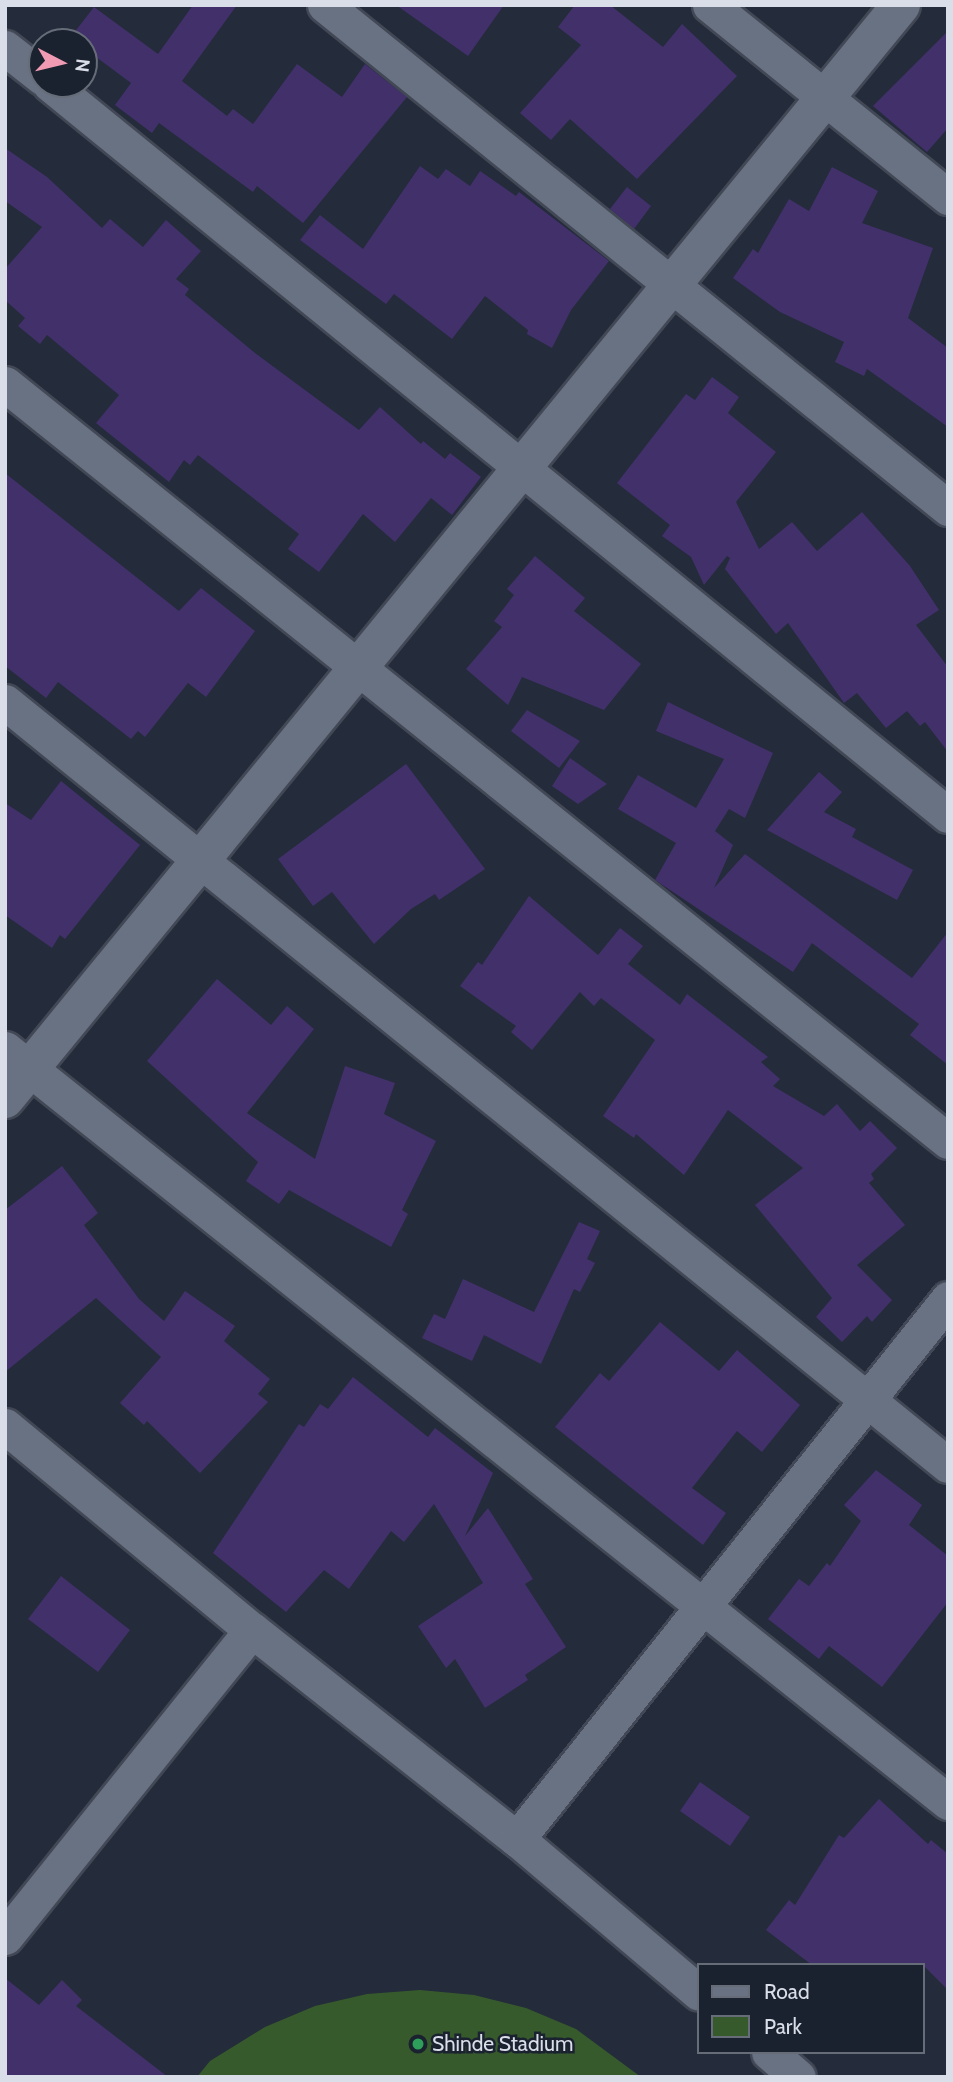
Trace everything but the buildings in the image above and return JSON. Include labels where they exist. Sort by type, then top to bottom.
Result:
[{"type":"street","points":[[325,5],[671,288],[948,508]]},
{"type":"street","points":[[710,5],[948,197]]},
{"type":"street","points":[[5,1099],[17,1059],[200,860],[359,670],[901,5]]},
{"type":"street","points":[[5,48],[28,66]]},
{"type":"street","points":[[67,98],[524,467],[948,815]]},
{"type":"street","points":[[5,384],[948,1141]]},
{"type":"street","points":[[5,702],[948,1465]]},
{"type":"street","points":[[17,1059],[948,1802]]},
{"type":"street","points":[[517,1839],[699,1605],[948,1299]]},
{"type":"street","points":[[5,1426],[252,1630],[517,1839],[698,1992]]},
{"type":"street","points":[[5,1937],[252,1630]]},
{"type":"street","points":[[771,2054],[798,2077]]},
{"type":"green space","name":"Shinde Stadium","points":[[420,1990],[474,1995],[526,2008],[576,2029],[641,2077],[197,2077],[210,2061],[265,2027],[315,2006],[367,1994]]},
{"type":"place","name":"Shinde Stadium","points":[[418,2044]]}]
